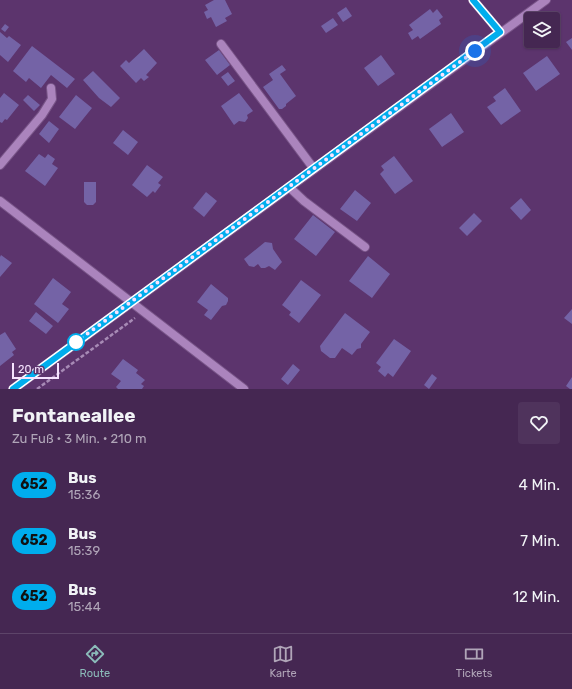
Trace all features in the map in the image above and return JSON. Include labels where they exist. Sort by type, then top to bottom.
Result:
[{"type":"street","points":[[473,0],[500,32]]},
{"type":"street","points":[[13,389],[500,32],[546,0]]},
{"type":"street","points":[[221,44],[314,169]]},
{"type":"street","points":[[0,165],[42,115],[52,99],[51,88]]},
{"type":"street","points":[[289,187],[304,201],[365,247]]},
{"type":"street","points":[[0,201],[244,389]]},
{"type":"path","points":[[37,389],[144,312]]},
{"type":"building","points":[[214,0],[225,0],[232,14],[225,18],[227,21],[216,27],[211,17],[207,19],[204,12],[208,10],[205,5]]},
{"type":"building","points":[[346,7],[352,16],[343,22],[337,13]]},
{"type":"building","points":[[430,9],[433,13],[437,9],[443,17],[439,20],[441,24],[420,39],[418,36],[412,40],[408,33],[413,30],[409,25]]},
{"type":"building","points":[[333,18],[338,25],[326,33],[321,26]]},
{"type":"building","points":[[5,24],[9,27],[5,32],[1,29]]},
{"type":"building","points":[[0,32],[7,38],[9,36],[21,45],[8,62],[0,55]]},
{"type":"building","points":[[572,38],[572,50],[566,42]]},
{"type":"building","points":[[32,46],[75,79],[67,88],[51,75],[41,88],[29,78],[26,82],[13,71]]},
{"type":"building","points":[[144,49],[157,63],[146,75],[149,77],[144,81],[141,78],[136,83],[120,66],[126,60],[129,63]]},
{"type":"building","points":[[219,50],[230,65],[217,75],[205,60]]},
{"type":"building","points":[[381,55],[395,74],[378,86],[364,68]]},
{"type":"building","points":[[547,56],[560,74],[536,91],[523,73]]},
{"type":"building","points":[[282,65],[286,70],[280,74],[296,96],[286,104],[286,106],[279,109],[263,87],[273,80],[269,74]]},
{"type":"building","points":[[93,71],[120,98],[111,107],[99,98],[83,80]]},
{"type":"building","points":[[228,72],[235,81],[228,86],[221,77]]},
{"type":"building","points":[[505,88],[521,111],[501,125],[487,107],[496,101],[493,97]]},
{"type":"building","points":[[4,93],[19,105],[7,120],[5,119],[2,123],[0,122],[0,98]]},
{"type":"building","points":[[239,93],[253,111],[247,115],[248,118],[245,122],[239,121],[234,125],[221,106]]},
{"type":"building","points":[[28,95],[40,105],[34,111],[23,100]]},
{"type":"building","points":[[76,95],[92,108],[75,129],[59,117]]},
{"type":"building","points":[[451,113],[464,132],[442,147],[429,129]]},
{"type":"building","points":[[49,121],[59,129],[49,143],[39,134]]},
{"type":"building","points":[[123,130],[138,142],[128,155],[113,143]]},
{"type":"building","points":[[39,154],[45,158],[48,154],[55,159],[52,164],[58,168],[45,186],[25,171]]},
{"type":"building","points":[[394,156],[413,181],[395,194],[380,174],[384,170],[381,166]]},
{"type":"building","points":[[147,165],[163,177],[158,183],[161,185],[155,193],[153,191],[147,197],[132,185]]},
{"type":"building","points":[[84,182],[96,182],[96,202],[93,205],[87,205],[84,202]]},
{"type":"building","points":[[355,190],[371,203],[357,221],[340,209]]},
{"type":"building","points":[[206,192],[217,201],[204,217],[193,208]]},
{"type":"building","points":[[521,198],[531,210],[521,220],[510,208]]},
{"type":"building","points":[[474,213],[482,221],[467,236],[459,228]]},
{"type":"building","points":[[313,215],[335,232],[316,256],[294,239]]},
{"type":"building","points":[[265,242],[272,243],[273,249],[282,262],[275,270],[269,266],[261,268],[258,264],[254,267],[249,266],[244,259]]},
{"type":"building","points":[[1,255],[12,263],[0,277],[0,257]]},
{"type":"building","points":[[368,256],[390,274],[372,298],[349,281]]},
{"type":"building","points":[[53,278],[71,292],[62,304],[69,309],[58,323],[34,304]]},
{"type":"building","points":[[301,280],[321,295],[299,323],[289,315],[291,312],[282,305]]},
{"type":"building","points":[[211,284],[228,298],[228,301],[211,320],[204,315],[208,310],[197,302]]},
{"type":"building","points":[[572,309],[572,324],[564,318]]},
{"type":"building","points":[[36,312],[53,326],[46,334],[29,321]]},
{"type":"building","points":[[345,313],[370,332],[361,344],[361,348],[357,349],[352,355],[342,348],[335,358],[330,358],[321,351],[320,346]]},
{"type":"building","points":[[5,332],[16,349],[12,352],[14,355],[0,366],[0,335]]},
{"type":"building","points":[[394,339],[411,351],[393,377],[388,373],[385,377],[378,371],[381,367],[376,363]]},
{"type":"building","points":[[123,359],[138,370],[136,373],[145,380],[141,384],[144,386],[142,389],[118,389],[116,387],[121,381],[111,374]]},
{"type":"building","points":[[293,364],[300,370],[288,385],[281,379]]},
{"type":"building","points":[[432,374],[437,378],[429,389],[424,385]]},
{"type":"building","points":[[572,377],[572,389],[570,389],[566,386]]},
{"type":"bus line","name":"652","points":[[13,389],[500,32],[473,0]]},
{"type":"route","points":[[76,342],[475,51]]}]
